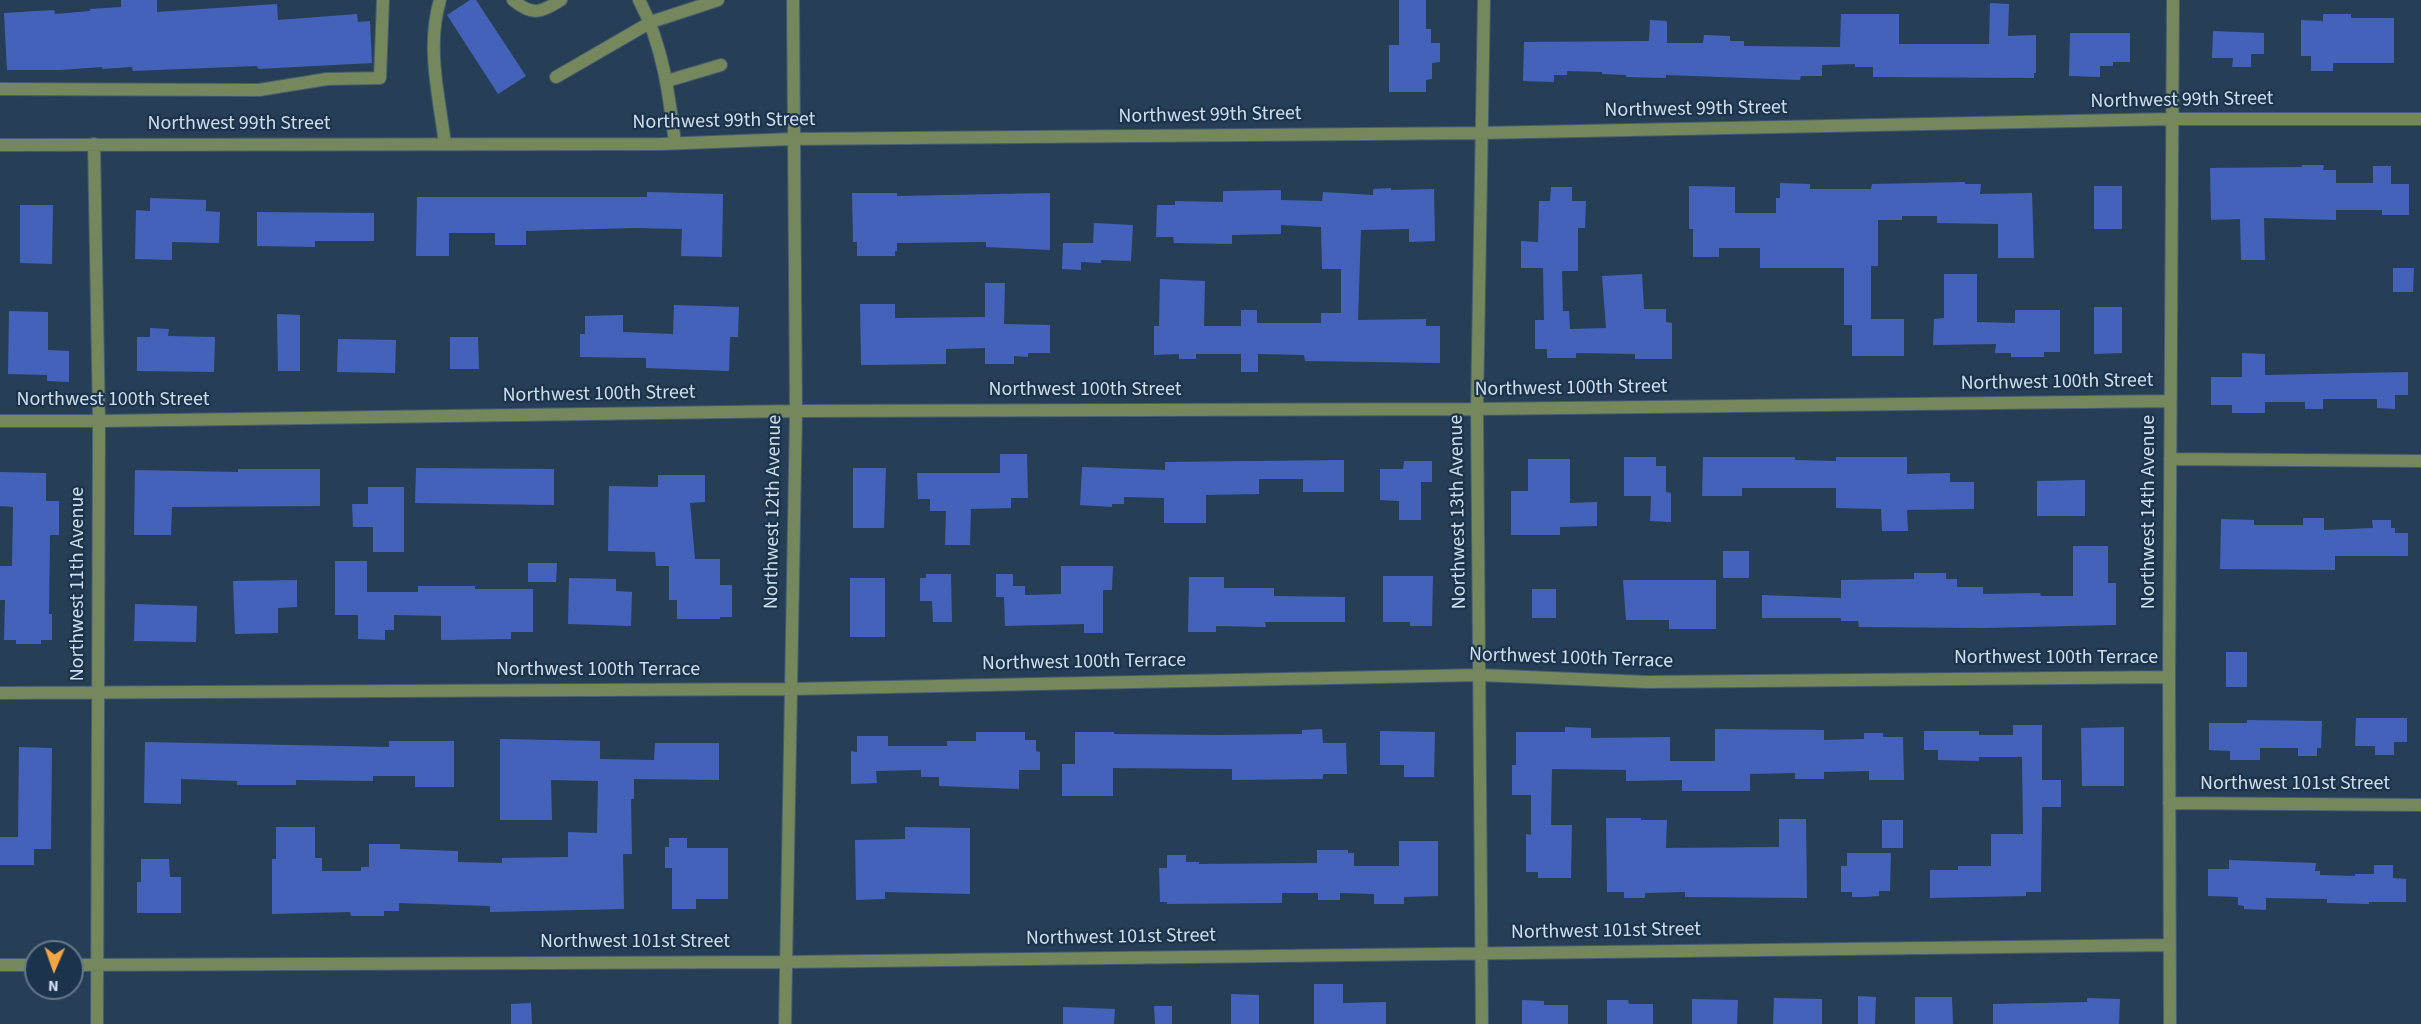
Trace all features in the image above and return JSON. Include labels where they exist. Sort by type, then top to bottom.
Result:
[{"type":"street","points":[[0,89],[259,90],[327,79],[380,78],[383,0]]},
{"type":"street","points":[[440,0],[435,18],[433,45],[445,144]]},
{"type":"street","points":[[513,0],[525,10],[543,11],[561,0]]},
{"type":"street","points":[[639,0],[651,22],[667,81],[675,143]]},
{"type":"street","points":[[556,77],[651,22],[718,0]]},
{"type":"street","name":"Northwest 12th Avenue","points":[[784,1024],[796,411],[792,140],[793,0]]},
{"type":"street","name":"Northwest 13th Avenue","points":[[1482,1024],[1477,410],[1484,0]]},
{"type":"street","name":"Northwest 14th Avenue","points":[[2170,1024],[2169,677],[2173,0]]},
{"type":"street","points":[[667,81],[721,65]]},
{"type":"street","name":"Northwest 99th Street","points":[[0,146],[675,143],[1481,134],[2172,119],[2421,119]]},
{"type":"street","name":"Northwest 11th Avenue","points":[[94,144],[99,422],[97,1024]]},
{"type":"street","name":"Northwest 100th Street","points":[[0,421],[99,422],[796,411],[1477,410],[2170,401]]},
{"type":"street","points":[[2170,459],[2421,461]]},
{"type":"street","name":"Northwest 100th Terrace","points":[[0,693],[790,689],[1480,675],[1647,682],[2169,677]]},
{"type":"street","name":"Northwest 101st Street","points":[[2169,803],[2421,806]]},
{"type":"street","name":"Northwest 101st Street","points":[[84,965],[785,962],[2169,945]]},
{"type":"street","points":[[0,965],[24,965]]},
{"type":"building","points":[[121,0],[157,0],[157,12],[277,4],[278,20],[357,14],[358,22],[370,21],[372,63],[258,69],[257,66],[133,71],[132,67],[7,70],[4,13],[54,10],[55,14],[90,11],[90,9],[121,7]]},
{"type":"building","points":[[470,0],[476,0],[526,76],[498,94],[447,15]]},
{"type":"building","points":[[1399,0],[1426,0],[1426,29],[1431,29],[1431,43],[1440,43],[1440,62],[1432,63],[1432,79],[1426,80],[1426,92],[1389,92],[1389,45],[1399,45]]},
{"type":"building","points":[[1990,3],[2009,4],[2008,36],[2036,35],[2034,78],[1873,77],[1873,67],[1855,67],[1855,64],[1822,65],[1822,76],[1801,76],[1800,80],[1666,75],[1666,78],[1626,77],[1626,75],[1602,74],[1602,72],[1567,71],[1567,75],[1554,75],[1554,82],[1523,81],[1524,42],[1649,41],[1650,20],[1667,21],[1667,43],[1703,43],[1704,35],[1730,36],[1730,41],[1744,41],[1744,46],[1840,47],[1841,14],[1899,14],[1899,44],[1989,44]]},
{"type":"building","points":[[2323,14],[2351,14],[2351,18],[2394,18],[2394,63],[2333,63],[2333,71],[2311,71],[2311,56],[2301,56],[2301,20],[2323,21]]},
{"type":"building","points":[[2213,31],[2264,33],[2264,54],[2251,54],[2251,67],[2232,67],[2233,58],[2212,58]]},
{"type":"building","points":[[2070,33],[2130,33],[2130,62],[2113,62],[2113,66],[2100,66],[2100,77],[2069,76]]},
{"type":"building","points":[[2302,165],[2324,165],[2323,170],[2336,170],[2336,183],[2373,183],[2373,166],[2391,166],[2391,184],[2409,184],[2409,215],[2382,215],[2382,210],[2336,210],[2336,220],[2264,218],[2265,260],[2241,260],[2240,219],[2211,220],[2210,168],[2302,167]]},
{"type":"building","points":[[1965,182],[1965,184],[1981,184],[1980,194],[2032,193],[2034,258],[1998,258],[1998,224],[1937,223],[1937,216],[1902,216],[1902,220],[1878,220],[1878,266],[1871,266],[1871,319],[1904,319],[1904,356],[1852,356],[1852,325],[1844,325],[1844,268],[1760,268],[1760,248],[1719,248],[1719,257],[1693,257],[1693,229],[1689,229],[1689,186],[1735,187],[1735,213],[1776,213],[1776,198],[1780,198],[1780,183],[1810,184],[1810,189],[1871,189],[1872,184]]},
{"type":"building","points":[[2094,186],[2122,186],[2122,229],[2094,229]]},
{"type":"building","points":[[1551,187],[1572,187],[1572,201],[1586,201],[1585,228],[1578,228],[1578,271],[1562,271],[1563,311],[1569,311],[1570,329],[1606,328],[1602,276],[1642,274],[1644,309],[1666,309],[1666,322],[1672,323],[1672,359],[1635,359],[1635,354],[1576,353],[1576,358],[1547,358],[1547,349],[1535,349],[1535,320],[1544,320],[1543,268],[1521,268],[1521,241],[1538,242],[1539,201],[1550,201]]},
{"type":"building","points":[[1391,188],[1391,190],[1434,189],[1435,241],[1409,242],[1409,229],[1361,230],[1358,320],[1426,319],[1426,326],[1440,326],[1440,363],[1305,361],[1304,355],[1258,354],[1258,372],[1241,372],[1241,354],[1196,354],[1196,359],[1179,359],[1179,354],[1154,355],[1154,326],[1159,326],[1160,279],[1205,281],[1204,326],[1241,326],[1241,310],[1257,310],[1257,323],[1321,323],[1321,313],[1341,313],[1341,269],[1322,269],[1321,227],[1281,225],[1281,234],[1232,235],[1232,244],[1174,243],[1173,237],[1156,237],[1157,205],[1175,205],[1175,201],[1223,202],[1223,191],[1281,190],[1281,200],[1322,201],[1323,192],[1373,195],[1373,189]]},
{"type":"building","points":[[647,192],[723,194],[722,257],[681,256],[682,229],[633,228],[526,231],[526,245],[495,245],[495,233],[449,233],[449,256],[416,256],[417,197],[647,197]]},
{"type":"building","points":[[852,193],[897,193],[897,196],[1050,193],[1050,250],[986,247],[986,242],[897,243],[895,256],[857,256],[857,242],[853,242]]},
{"type":"building","points":[[150,198],[206,200],[206,211],[220,212],[219,243],[172,242],[172,260],[135,259],[136,210],[150,211]]},
{"type":"building","points":[[20,205],[53,205],[52,264],[20,263]]},
{"type":"building","points":[[257,212],[374,213],[374,241],[315,241],[315,247],[257,246]]},
{"type":"building","points":[[1094,223],[1133,225],[1131,261],[1081,262],[1081,270],[1062,269],[1063,243],[1093,243]]},
{"type":"building","points":[[2393,268],[2414,268],[2413,292],[2393,292]]},
{"type":"building","points":[[1944,274],[1977,274],[1977,322],[2015,323],[2015,310],[2060,310],[2060,352],[2044,352],[2044,357],[2011,357],[2011,353],[1995,353],[1996,344],[1933,345],[1934,319],[1944,318]]},
{"type":"building","points":[[985,283],[1005,283],[1004,324],[1050,325],[1050,353],[1028,353],[1028,357],[1014,356],[1014,364],[985,364],[985,348],[946,349],[946,364],[861,365],[860,304],[895,304],[895,318],[985,317]]},
{"type":"building","points":[[674,305],[739,307],[738,337],[730,337],[729,371],[646,368],[646,358],[580,357],[580,334],[585,334],[585,316],[623,315],[623,332],[673,334]]},
{"type":"building","points":[[2094,307],[2122,307],[2122,353],[2094,354]]},
{"type":"building","points":[[9,311],[48,312],[48,350],[69,351],[69,382],[47,381],[47,375],[8,374]]},
{"type":"building","points":[[277,314],[300,315],[300,371],[278,371]]},
{"type":"building","points":[[150,328],[169,329],[168,336],[215,337],[214,372],[137,371],[137,337],[150,337]]},
{"type":"building","points":[[450,337],[478,337],[479,369],[450,369]]},
{"type":"building","points":[[338,339],[396,340],[395,373],[337,372]]},
{"type":"building","points":[[2242,353],[2265,354],[2265,375],[2408,372],[2408,395],[2395,395],[2395,409],[2377,408],[2377,399],[2323,399],[2323,409],[2305,409],[2305,402],[2265,402],[2265,413],[2232,413],[2232,405],[2211,405],[2211,377],[2242,377]]},
{"type":"building","points":[[1000,454],[1027,454],[1028,498],[1011,498],[1011,508],[971,509],[970,545],[945,545],[946,511],[930,511],[930,499],[918,499],[917,473],[1000,473]]},
{"type":"building","points":[[1624,457],[1656,457],[1656,466],[1666,466],[1666,492],[1671,493],[1671,522],[1650,521],[1651,496],[1624,496]]},
{"type":"building","points":[[1703,457],[1795,457],[1795,460],[1836,461],[1836,457],[1907,457],[1907,474],[1950,473],[1950,482],[1974,482],[1974,509],[1907,510],[1908,531],[1882,531],[1881,509],[1836,508],[1836,488],[1742,488],[1742,496],[1702,496]]},
{"type":"building","points":[[1528,459],[1570,459],[1570,503],[1597,502],[1597,526],[1560,527],[1560,535],[1511,535],[1511,491],[1528,491]]},
{"type":"building","points":[[1344,460],[1344,492],[1303,492],[1303,479],[1259,479],[1259,494],[1206,495],[1206,523],[1164,523],[1164,498],[1124,497],[1124,504],[1112,504],[1112,507],[1080,505],[1082,467],[1165,470],[1165,462]]},
{"type":"building","points":[[1404,461],[1432,461],[1432,482],[1421,482],[1421,520],[1399,520],[1399,501],[1380,500],[1380,469],[1403,469]]},
{"type":"building","points":[[416,468],[554,469],[554,505],[415,503]]},
{"type":"building","points":[[853,468],[886,468],[884,528],[853,528]]},
{"type":"building","points":[[238,469],[320,469],[320,506],[172,507],[171,535],[134,535],[135,470],[238,472]]},
{"type":"building","points":[[0,472],[46,473],[46,501],[59,501],[59,535],[50,535],[49,614],[52,614],[52,640],[41,640],[41,644],[16,644],[16,640],[4,640],[5,600],[0,600],[0,566],[12,566],[13,507],[0,506]]},
{"type":"building","points":[[658,475],[705,475],[705,502],[690,503],[695,559],[720,559],[720,585],[732,585],[732,617],[677,619],[677,600],[669,600],[669,566],[656,566],[655,552],[608,551],[609,486],[658,487]]},
{"type":"building","points":[[2085,480],[2085,516],[2037,516],[2037,481]]},
{"type":"building","points":[[368,487],[404,487],[404,552],[373,552],[373,527],[353,527],[352,504],[368,504]]},
{"type":"building","points":[[2303,518],[2324,518],[2324,530],[2373,528],[2372,520],[2391,520],[2391,528],[2395,528],[2395,533],[2408,533],[2408,556],[2335,556],[2335,570],[2220,569],[2221,519],[2254,520],[2254,525],[2303,525]]},
{"type":"building","points":[[2073,546],[2108,546],[2108,583],[2116,583],[2116,625],[1983,628],[1859,627],[1858,621],[1841,621],[1841,618],[1762,618],[1762,595],[1841,598],[1841,580],[1914,579],[1914,573],[1946,573],[1946,579],[1957,579],[1957,587],[1983,587],[1983,594],[2040,593],[2041,596],[2073,596]]},
{"type":"building","points":[[1723,551],[1749,551],[1749,578],[1723,578]]},
{"type":"building","points":[[335,561],[367,561],[367,592],[418,592],[418,586],[533,589],[533,632],[511,632],[511,639],[441,640],[441,616],[394,615],[394,630],[385,630],[385,640],[358,639],[358,615],[335,615]]},
{"type":"building","points":[[528,563],[557,563],[556,582],[528,582]]},
{"type":"building","points":[[1061,566],[1113,566],[1112,590],[1103,590],[1103,633],[1084,633],[1084,624],[1005,626],[1004,597],[996,597],[996,574],[1013,574],[1013,586],[1025,586],[1025,595],[1061,594]]},
{"type":"building","points":[[926,574],[951,574],[952,622],[933,622],[932,601],[920,601],[920,578],[926,578]]},
{"type":"building","points":[[1383,576],[1433,576],[1432,626],[1410,626],[1410,622],[1383,622]]},
{"type":"building","points":[[1189,577],[1224,577],[1224,588],[1274,588],[1274,596],[1345,597],[1345,622],[1265,622],[1266,627],[1216,626],[1216,632],[1188,632]]},
{"type":"building","points":[[569,578],[616,579],[616,591],[632,592],[631,626],[568,624]]},
{"type":"building","points":[[850,578],[885,578],[885,637],[850,637]]},
{"type":"building","points":[[297,580],[297,607],[278,608],[278,633],[235,634],[233,581]]},
{"type":"building","points":[[1623,580],[1716,580],[1716,629],[1669,629],[1669,620],[1626,620]]},
{"type":"building","points":[[1532,589],[1556,589],[1556,618],[1532,618]]},
{"type":"building","points":[[135,604],[197,606],[196,642],[134,641]]},
{"type":"building","points":[[2226,652],[2247,652],[2247,687],[2226,687]]},
{"type":"building","points":[[2356,718],[2407,718],[2407,742],[2394,742],[2394,755],[2375,755],[2375,746],[2355,746]]},
{"type":"building","points":[[2247,720],[2322,721],[2321,748],[2317,748],[2317,756],[2298,756],[2298,748],[2260,748],[2260,760],[2230,760],[2230,751],[2209,750],[2209,723],[2247,723]]},
{"type":"building","points":[[2013,725],[2042,725],[2042,780],[2061,780],[2061,807],[2042,807],[2041,892],[2026,892],[2026,896],[1930,898],[1930,870],[1958,870],[1958,866],[1991,866],[1991,834],[2023,834],[2022,757],[1979,757],[1979,761],[1938,760],[1938,750],[1924,750],[1924,731],[1979,731],[1979,735],[2013,735]]},
{"type":"building","points":[[1565,727],[1591,728],[1591,738],[1670,737],[1670,761],[1715,761],[1715,729],[1824,730],[1824,740],[1864,739],[1864,733],[1883,733],[1883,737],[1903,737],[1904,780],[1869,780],[1869,771],[1824,772],[1824,779],[1795,779],[1795,773],[1750,774],[1750,791],[1682,791],[1682,780],[1626,781],[1626,770],[1552,769],[1551,825],[1572,825],[1571,878],[1538,878],[1538,872],[1526,872],[1526,834],[1531,835],[1531,795],[1512,795],[1512,765],[1516,765],[1516,732],[1565,732]]},
{"type":"building","points":[[2124,727],[2124,786],[2082,786],[2081,728]]},
{"type":"building","points":[[1322,729],[1323,743],[1346,743],[1347,774],[1323,774],[1323,779],[1232,780],[1232,769],[1113,768],[1113,796],[1062,796],[1062,764],[1075,764],[1075,732],[1221,735],[1302,734],[1302,730]]},
{"type":"building","points":[[1380,731],[1435,732],[1434,777],[1404,777],[1404,765],[1380,765]]},
{"type":"building","points":[[976,732],[1025,732],[1025,740],[1036,740],[1036,751],[1040,752],[1040,770],[1019,770],[1019,789],[939,786],[939,777],[921,777],[921,770],[876,771],[877,783],[851,784],[851,751],[857,752],[857,736],[888,736],[888,746],[947,746],[947,741],[976,741]]},
{"type":"building","points":[[500,739],[600,741],[600,759],[654,760],[655,743],[719,743],[719,780],[634,779],[634,799],[631,799],[632,854],[623,854],[624,909],[490,912],[490,906],[399,903],[399,911],[384,911],[384,916],[351,916],[350,912],[272,914],[272,859],[276,859],[276,827],[315,827],[315,858],[322,858],[322,871],[361,871],[361,867],[369,867],[369,844],[400,844],[400,849],[458,851],[458,862],[502,863],[502,858],[568,857],[568,832],[597,833],[598,781],[551,780],[552,820],[500,820]]},
{"type":"building","points":[[389,741],[454,741],[454,787],[415,787],[415,776],[373,776],[373,781],[296,780],[296,785],[237,785],[237,781],[181,779],[181,804],[144,803],[145,742],[389,747]]},
{"type":"building","points":[[19,747],[52,748],[51,849],[34,849],[34,865],[0,865],[0,837],[18,837]]},
{"type":"building","points":[[1606,818],[1667,820],[1666,848],[1779,847],[1779,819],[1806,819],[1807,898],[1685,897],[1685,892],[1645,893],[1645,898],[1624,898],[1624,892],[1607,892]]},
{"type":"building","points":[[1882,820],[1903,820],[1903,848],[1882,848]]},
{"type":"building","points":[[905,827],[970,828],[970,894],[885,892],[885,899],[856,900],[855,840],[905,839]]},
{"type":"building","points":[[669,838],[687,838],[687,848],[728,848],[728,899],[696,899],[696,909],[672,909],[672,868],[665,868],[665,847],[669,847]]},
{"type":"building","points":[[1399,841],[1438,841],[1438,896],[1404,897],[1404,904],[1374,904],[1374,894],[1340,893],[1340,900],[1318,900],[1318,893],[1282,893],[1282,903],[1167,904],[1167,902],[1160,902],[1159,868],[1167,868],[1167,855],[1186,855],[1186,862],[1199,862],[1199,864],[1317,863],[1317,850],[1348,850],[1348,853],[1354,853],[1354,866],[1399,866]]},
{"type":"building","points":[[1847,853],[1891,853],[1890,891],[1879,891],[1879,896],[1865,897],[1852,897],[1852,892],[1841,892],[1841,866],[1847,866]]},
{"type":"building","points":[[141,859],[169,859],[170,877],[181,877],[181,913],[137,913],[137,882],[141,882]]},
{"type":"building","points":[[2229,860],[2316,863],[2315,871],[2320,871],[2320,875],[2374,874],[2374,865],[2393,865],[2393,878],[2406,879],[2406,902],[2327,903],[2327,899],[2266,898],[2266,910],[2244,909],[2244,906],[2238,905],[2238,897],[2208,896],[2208,869],[2229,869]]},
{"type":"building","points":[[1314,984],[1343,984],[1343,1003],[1386,1002],[1386,1024],[1314,1024]]},
{"type":"building","points":[[1231,994],[1259,995],[1259,1024],[1231,1024]]},
{"type":"building","points":[[1858,996],[1876,997],[1875,1024],[1858,1024]]},
{"type":"building","points":[[1915,997],[1952,997],[1953,1024],[1915,1024]]},
{"type":"building","points":[[1774,998],[1822,999],[1822,1024],[1773,1024]]},
{"type":"building","points":[[2087,998],[2120,999],[2119,1024],[1993,1024],[1993,1004],[2087,1002]]},
{"type":"building","points":[[1692,999],[1738,1000],[1737,1024],[1692,1024]]},
{"type":"building","points":[[1522,1000],[1544,1001],[1544,1005],[1568,1005],[1568,1024],[1522,1024]]},
{"type":"building","points":[[1607,1000],[1628,1000],[1629,1004],[1653,1004],[1653,1024],[1607,1024]]},
{"type":"building","points":[[531,1003],[532,1024],[511,1024],[511,1004]]},
{"type":"building","points":[[1154,1006],[1172,1006],[1172,1024],[1155,1024]]},
{"type":"building","points":[[1063,1007],[1115,1009],[1114,1024],[1063,1024]]}]
